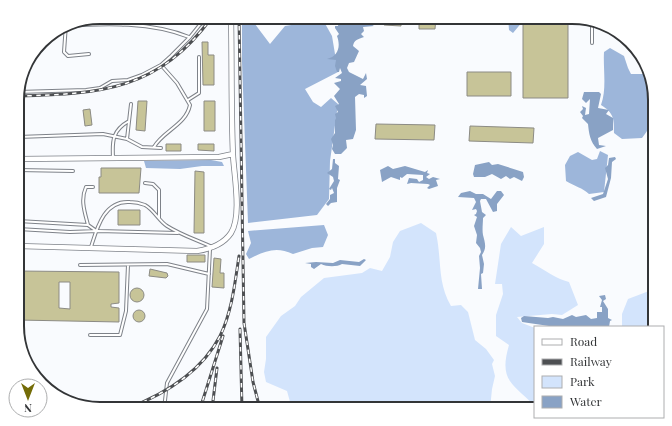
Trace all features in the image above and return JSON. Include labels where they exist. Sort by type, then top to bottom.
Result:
[{"type":"street","points":[[24,246],[197,251],[219,245],[231,234],[235,224],[231,24]]},
{"type":"street","points":[[24,159],[219,157],[233,154]]},
{"type":"lane","points":[[102,24],[163,28],[190,38]]},
{"type":"lane","points":[[25,92],[73,91],[100,88],[112,81],[128,80],[161,65],[190,38],[200,24]]},
{"type":"lane","points":[[592,27],[592,43]]},
{"type":"lane","points":[[65,32],[64,52],[68,56],[90,54]]},
{"type":"lane","points":[[188,100],[199,93],[199,57]]},
{"type":"lane","points":[[154,147],[158,139],[184,118],[189,111],[188,100],[177,83],[161,65]]},
{"type":"lane","points":[[127,139],[131,104]]},
{"type":"lane","points":[[114,158],[114,136],[117,130],[129,121]]},
{"type":"lane","points":[[24,137],[80,133],[114,136],[127,139],[142,147],[161,148]]},
{"type":"lane","points":[[24,170],[73,171]]},
{"type":"lane","points":[[145,183],[153,184],[159,190],[159,218]]},
{"type":"lane","points":[[88,225],[83,200],[86,188],[93,187]]},
{"type":"lane","points":[[91,248],[101,218],[116,204],[126,202],[144,204],[165,225],[179,233],[212,247],[208,274],[207,309],[167,383],[165,402]]},
{"type":"lane","points":[[24,221],[88,225],[96,231]]},
{"type":"lane","points":[[24,229],[70,232],[96,231],[179,233]]},
{"type":"lane","points":[[80,265],[167,264],[208,274]]},
{"type":"lane","points":[[90,335],[120,335],[126,311],[128,265]]},
{"type":"green space","points":[[421,223],[436,233],[442,279],[451,306],[461,305],[468,312],[475,340],[486,349],[494,360],[492,364],[495,376],[491,402],[290,402],[287,391],[266,382],[264,372],[266,359],[266,337],[281,316],[295,306],[301,297],[324,278],[362,273],[370,268],[382,271],[390,257],[393,242],[400,231]]},
{"type":"green space","points":[[511,227],[521,236],[544,227],[544,244],[532,263],[555,277],[569,282],[578,305],[562,315],[552,314],[517,317],[522,323],[534,328],[534,402],[531,402],[513,385],[509,379],[505,366],[509,345],[496,336],[496,315],[503,294],[502,284],[495,284],[501,244]]},
{"type":"green space","points":[[648,291],[648,326],[622,326],[622,314],[628,299]]},
{"type":"shaded area","points":[[242,24],[255,24],[270,44],[285,26],[298,24],[325,24],[332,36],[338,72],[305,89],[313,102],[321,107],[331,98],[338,104],[330,161],[329,199],[317,215],[248,223]]},
{"type":"shaded area","points":[[509,24],[520,24],[513,33],[509,30]]},
{"type":"shaded area","points":[[610,48],[624,56],[631,74],[644,75],[648,95],[648,130],[642,138],[622,139],[614,133],[614,124],[611,114],[601,105],[604,92],[604,52]]},
{"type":"shaded area","points":[[600,151],[608,155],[604,192],[589,194],[566,181],[565,165],[570,156],[578,152],[592,160],[597,159]]},
{"type":"shaded area","points":[[211,160],[222,162],[224,166],[202,166],[180,169],[146,168],[144,161]]},
{"type":"shaded area","points":[[324,225],[328,235],[323,247],[312,248],[293,254],[281,250],[271,250],[249,259],[246,254],[251,243],[248,231]]},
{"type":"water","points":[[338,24],[371,24],[374,26],[363,27],[364,31],[361,34],[364,37],[354,42],[353,46],[359,51],[354,62],[349,63],[347,68],[349,72],[363,79],[366,73],[367,79],[360,85],[366,86],[367,96],[364,98],[364,95],[359,94],[355,97],[356,130],[353,139],[346,140],[347,148],[341,154],[335,154],[332,149],[333,145],[331,139],[335,133],[335,114],[338,112],[335,106],[339,104],[334,96],[340,89],[334,83],[341,81],[341,79],[335,78],[342,73],[340,68],[339,72],[337,72],[335,66],[336,60],[327,59],[334,56],[338,50],[339,44],[337,36],[339,34],[335,26],[338,26]]},
{"type":"water","points":[[584,92],[599,92],[601,94],[598,108],[609,110],[606,114],[613,118],[613,130],[598,138],[599,145],[606,146],[597,149],[590,137],[588,124],[582,118],[583,116],[580,112],[583,109],[582,106],[586,108],[585,115],[589,114],[590,99],[586,103],[582,99]]},
{"type":"water","points":[[615,157],[616,159],[612,162],[611,178],[606,197],[594,201],[591,198],[603,194],[608,179],[605,168],[608,165],[609,158]]},
{"type":"water","points":[[333,159],[335,159],[335,163],[339,166],[338,179],[340,180],[337,188],[337,202],[331,203],[328,206],[326,204],[330,199],[330,195],[334,193],[332,188],[331,190],[329,189],[334,181],[333,177],[327,173],[332,169]]},
{"type":"water","points":[[489,162],[492,165],[498,164],[523,172],[524,177],[522,181],[514,177],[510,179],[506,176],[501,179],[492,174],[485,177],[474,177],[473,174],[475,165]]},
{"type":"water","points":[[388,166],[393,169],[405,166],[425,172],[428,170],[427,173],[430,174],[426,177],[429,179],[433,177],[440,179],[436,180],[438,186],[429,189],[427,188],[430,185],[428,184],[407,184],[409,178],[417,179],[419,182],[423,180],[423,175],[407,174],[402,178],[400,177],[400,180],[391,177],[382,182],[380,170]]},
{"type":"water","points":[[470,191],[476,194],[483,194],[491,199],[497,191],[501,191],[504,195],[497,204],[497,211],[493,212],[486,199],[481,199],[480,201],[482,212],[486,215],[483,218],[485,250],[482,255],[484,264],[483,273],[481,274],[482,289],[478,289],[480,268],[479,256],[481,252],[476,243],[477,235],[474,226],[477,217],[474,215],[477,211],[476,209],[472,210],[476,202],[474,198],[458,197],[461,193]]},
{"type":"water","points":[[364,259],[366,260],[360,266],[342,264],[337,266],[329,266],[321,264],[314,269],[311,267],[311,264],[305,263],[333,263],[340,260],[359,262]]},
{"type":"water","points":[[605,295],[606,299],[603,301],[608,309],[608,318],[612,320],[610,321],[609,326],[549,326],[522,322],[521,318],[524,316],[553,317],[563,319],[572,315],[576,317],[586,315],[591,319],[597,318],[597,312],[602,312],[602,307],[600,307],[602,300],[599,296]]},
{"type":"building","points":[[401,24],[401,26],[384,25]]},
{"type":"building","points":[[419,24],[435,24],[435,29],[419,29]]},
{"type":"building","points":[[523,24],[568,24],[568,98],[523,98]]},
{"type":"building","points":[[202,42],[208,42],[208,55],[214,55],[214,85],[203,85]]},
{"type":"building","points":[[467,72],[511,72],[511,96],[467,96]]},
{"type":"building","points":[[138,101],[147,101],[145,131],[136,130]]},
{"type":"building","points":[[204,101],[215,101],[215,131],[204,131]]},
{"type":"building","points":[[90,109],[92,125],[85,126],[83,110]]},
{"type":"building","points":[[376,124],[435,125],[434,140],[375,139]]},
{"type":"building","points":[[470,126],[534,128],[533,143],[469,141]]},
{"type":"building","points":[[166,144],[181,144],[181,151],[166,151]]},
{"type":"building","points":[[198,144],[214,144],[214,151],[198,150]]},
{"type":"building","points":[[101,168],[141,168],[139,193],[99,193],[99,177],[101,177]]},
{"type":"building","points":[[195,171],[204,172],[204,233],[194,233]]},
{"type":"building","points":[[118,210],[140,210],[140,225],[118,225]]},
{"type":"building","points":[[187,255],[205,255],[205,262],[187,262]]},
{"type":"building","points":[[214,258],[221,259],[220,273],[224,273],[224,288],[212,287]]},
{"type":"building","points":[[150,269],[167,273],[168,276],[166,278],[149,276]]},
{"type":"building","points":[[24,271],[119,272],[119,303],[111,304],[111,307],[119,308],[119,322],[24,320]],"holes":[[[59,282],[70,282],[70,309],[59,308]]]},
{"type":"building","points":[[137,288],[142,290],[144,295],[142,300],[137,302],[132,300],[130,295],[132,290]]},
{"type":"building","points":[[141,310],[144,311],[144,321],[137,322],[134,321],[133,314],[134,311]]},
{"type":"railway","points":[[24,96],[76,93],[127,83],[149,74],[171,60],[192,41],[206,24]]},
{"type":"railway","points":[[239,24],[244,323],[253,382],[258,402]]},
{"type":"railway","points":[[142,402],[167,390],[192,372],[212,349],[220,336],[227,317],[239,256]]},
{"type":"railway","points":[[240,329],[242,402]]},
{"type":"railway","points":[[202,402],[223,336]]},
{"type":"railway","points":[[213,402],[217,368]]}]
